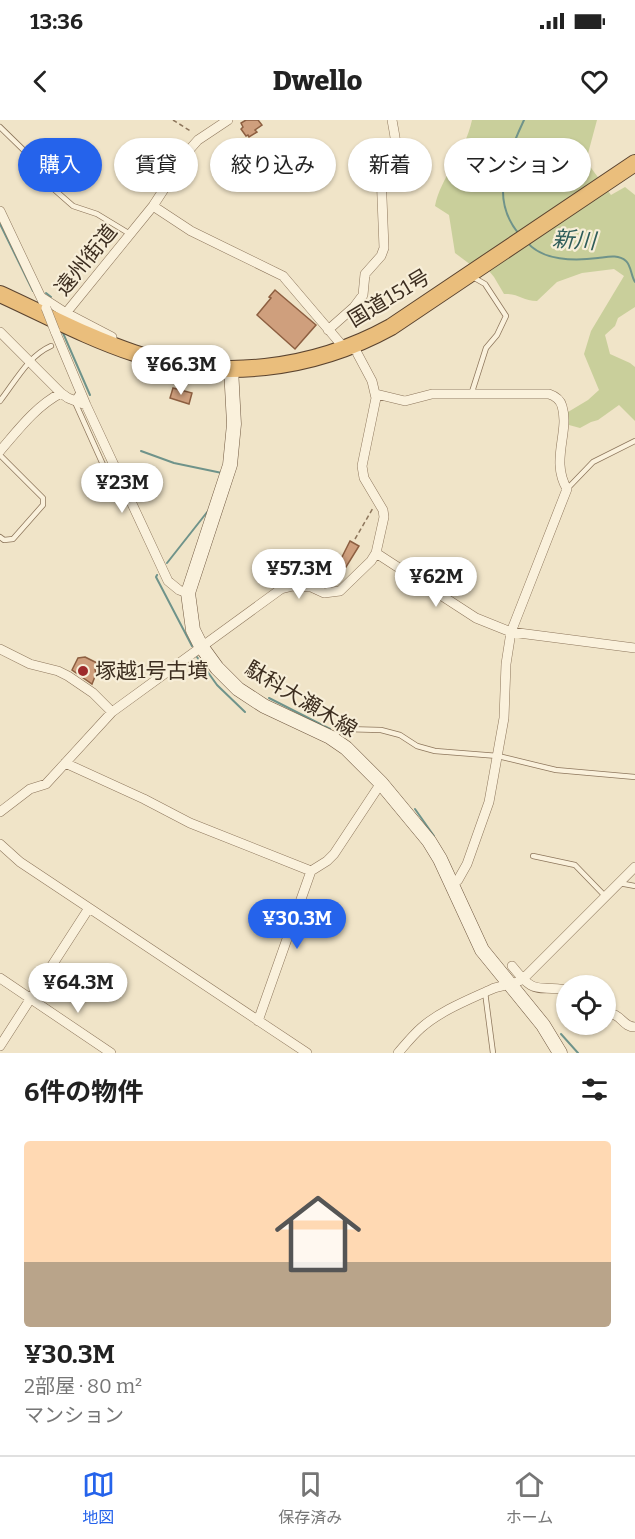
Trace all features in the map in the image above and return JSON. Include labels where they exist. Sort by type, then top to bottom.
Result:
[{"type":"highway","name":"国道151号","points":[[0,294],[135,354],[182,365],[207,369],[265,367],[306,361],[349,348],[391,327],[635,163]]},
{"type":"main road","name":"駄科大瀬木線","points":[[231,368],[234,424],[231,465],[188,593],[193,630],[217,668],[238,689],[264,706],[330,737],[346,748],[381,783],[429,841],[482,950],[543,1025],[560,1053]]},
{"type":"street","name":"遠州街道","points":[[198,140],[228,120]]},
{"type":"street","points":[[327,330],[354,307],[363,295],[365,274],[381,256],[384,248],[381,173],[395,156],[397,148],[392,120]]},
{"type":"street","name":"遠州街道","points":[[41,297],[66,313],[163,192]]},
{"type":"street","points":[[0,812],[30,789],[46,784],[112,712],[281,589],[293,586],[311,587],[324,592],[340,591],[371,561],[376,553],[384,517],[383,510],[364,478],[362,466],[376,394],[372,381],[356,351],[340,343],[327,330],[283,276],[191,231],[153,206]]},
{"type":"street","points":[[0,211],[41,297]]},
{"type":"street","name":"遠州街道","points":[[41,297],[86,405],[168,581],[179,590],[188,593]]},
{"type":"street","points":[[66,313],[112,337],[112,345]]},
{"type":"street","points":[[0,332],[61,393],[86,405]]},
{"type":"street","points":[[0,453],[24,422],[61,393]]},
{"type":"street","points":[[376,394],[405,401],[432,394],[549,394],[556,396],[562,405],[561,479],[567,489],[511,632],[506,664],[504,718],[489,802],[474,847],[458,880],[451,885]]},
{"type":"street","points":[[376,553],[476,618],[511,632],[635,648]]},
{"type":"street","points":[[0,649],[30,664],[58,670],[69,676],[93,693],[112,712]]},
{"type":"street","points":[[64,763],[144,799],[190,823],[311,871]]},
{"type":"street","points":[[258,1021],[311,871],[334,854],[381,783]]},
{"type":"street","points":[[0,844],[20,862],[307,1053]]},
{"type":"street","points":[[398,1053],[420,1029],[434,1019],[485,992],[517,983],[523,979],[635,867]]},
{"type":"street","points":[[0,1046],[89,908]]},
{"type":"street","points":[[512,966],[536,989],[556,990]]},
{"type":"street","points":[[0,978],[111,1053]]},
{"type":"street","points":[[616,1017],[624,1024],[635,1027]]},
{"type":"lane","points":[[0,127],[41,167],[48,184],[73,206],[97,214],[130,234]]},
{"type":"lane","points":[[471,273],[485,284],[506,316],[497,335],[486,348],[471,395]]},
{"type":"lane","points":[[0,401],[30,361],[41,350],[51,346]]},
{"type":"lane","points":[[75,398],[109,478]]},
{"type":"lane","points":[[567,489],[593,462],[635,441]]},
{"type":"lane","points":[[0,453],[43,498],[43,505],[13,539],[4,540],[0,537]]},
{"type":"lane","points":[[330,737],[344,729],[381,730],[400,735],[417,746],[435,751],[498,756],[544,768],[635,777]]},
{"type":"lane","points":[[533,856],[575,865],[605,896]]},
{"type":"lane","points":[[619,883],[635,886]]},
{"type":"lane","points":[[485,992],[493,1053]]},
{"type":"path","points":[[173,120],[193,132],[197,138]]},
{"type":"path","points":[[355,538],[377,500]]},
{"type":"green space","points":[[472,120],[597,120],[591,142],[591,138],[466,138]]},
{"type":"green space","points":[[591,168],[611,195],[625,187],[635,195],[635,307],[618,318],[615,326],[605,335],[610,354],[635,367],[635,421],[619,405],[598,420],[580,428],[569,425],[568,412],[599,390],[584,354],[591,331],[624,276],[614,269],[582,273],[557,282],[537,301],[504,294],[484,265],[471,265],[455,253],[449,215],[435,206],[444,181],[444,192],[591,192]]},
{"type":"building","points":[[246,120],[258,120],[262,125],[249,137],[241,129],[243,127],[241,123]]},
{"type":"building","points":[[275,290],[316,325],[295,349],[257,315]]},
{"type":"building","points":[[173,388],[192,393],[189,404],[170,398]]},
{"type":"building","points":[[350,541],[359,546],[346,567],[339,563]]},
{"type":"building","name":"塚越1号古墳","points":[[85,657],[97,663],[92,684],[72,670],[78,658]]},
{"type":"waterway","name":"新川","points":[[519,234],[510,221],[503,192],[507,163],[524,120]]},
{"type":"waterway","points":[[0,224],[33,291]]},
{"type":"waterway","name":"新川","points":[[527,242],[541,253],[559,258],[620,257],[628,263],[635,282]]},
{"type":"waterway","points":[[46,293],[51,297]]},
{"type":"waterway","points":[[63,333],[90,395]]},
{"type":"waterway","points":[[141,451],[174,463],[222,473]]},
{"type":"waterway","points":[[167,563],[208,511]]},
{"type":"waterway","points":[[157,575],[192,646]]},
{"type":"waterway","points":[[197,657],[217,685],[245,712]]},
{"type":"waterway","points":[[269,698],[330,729]]},
{"type":"waterway","points":[[415,809],[434,836]]},
{"type":"waterway","points":[[562,1035],[578,1053]]},
{"type":"place","name":"塚越1号古墳","points":[[83,671]]}]
